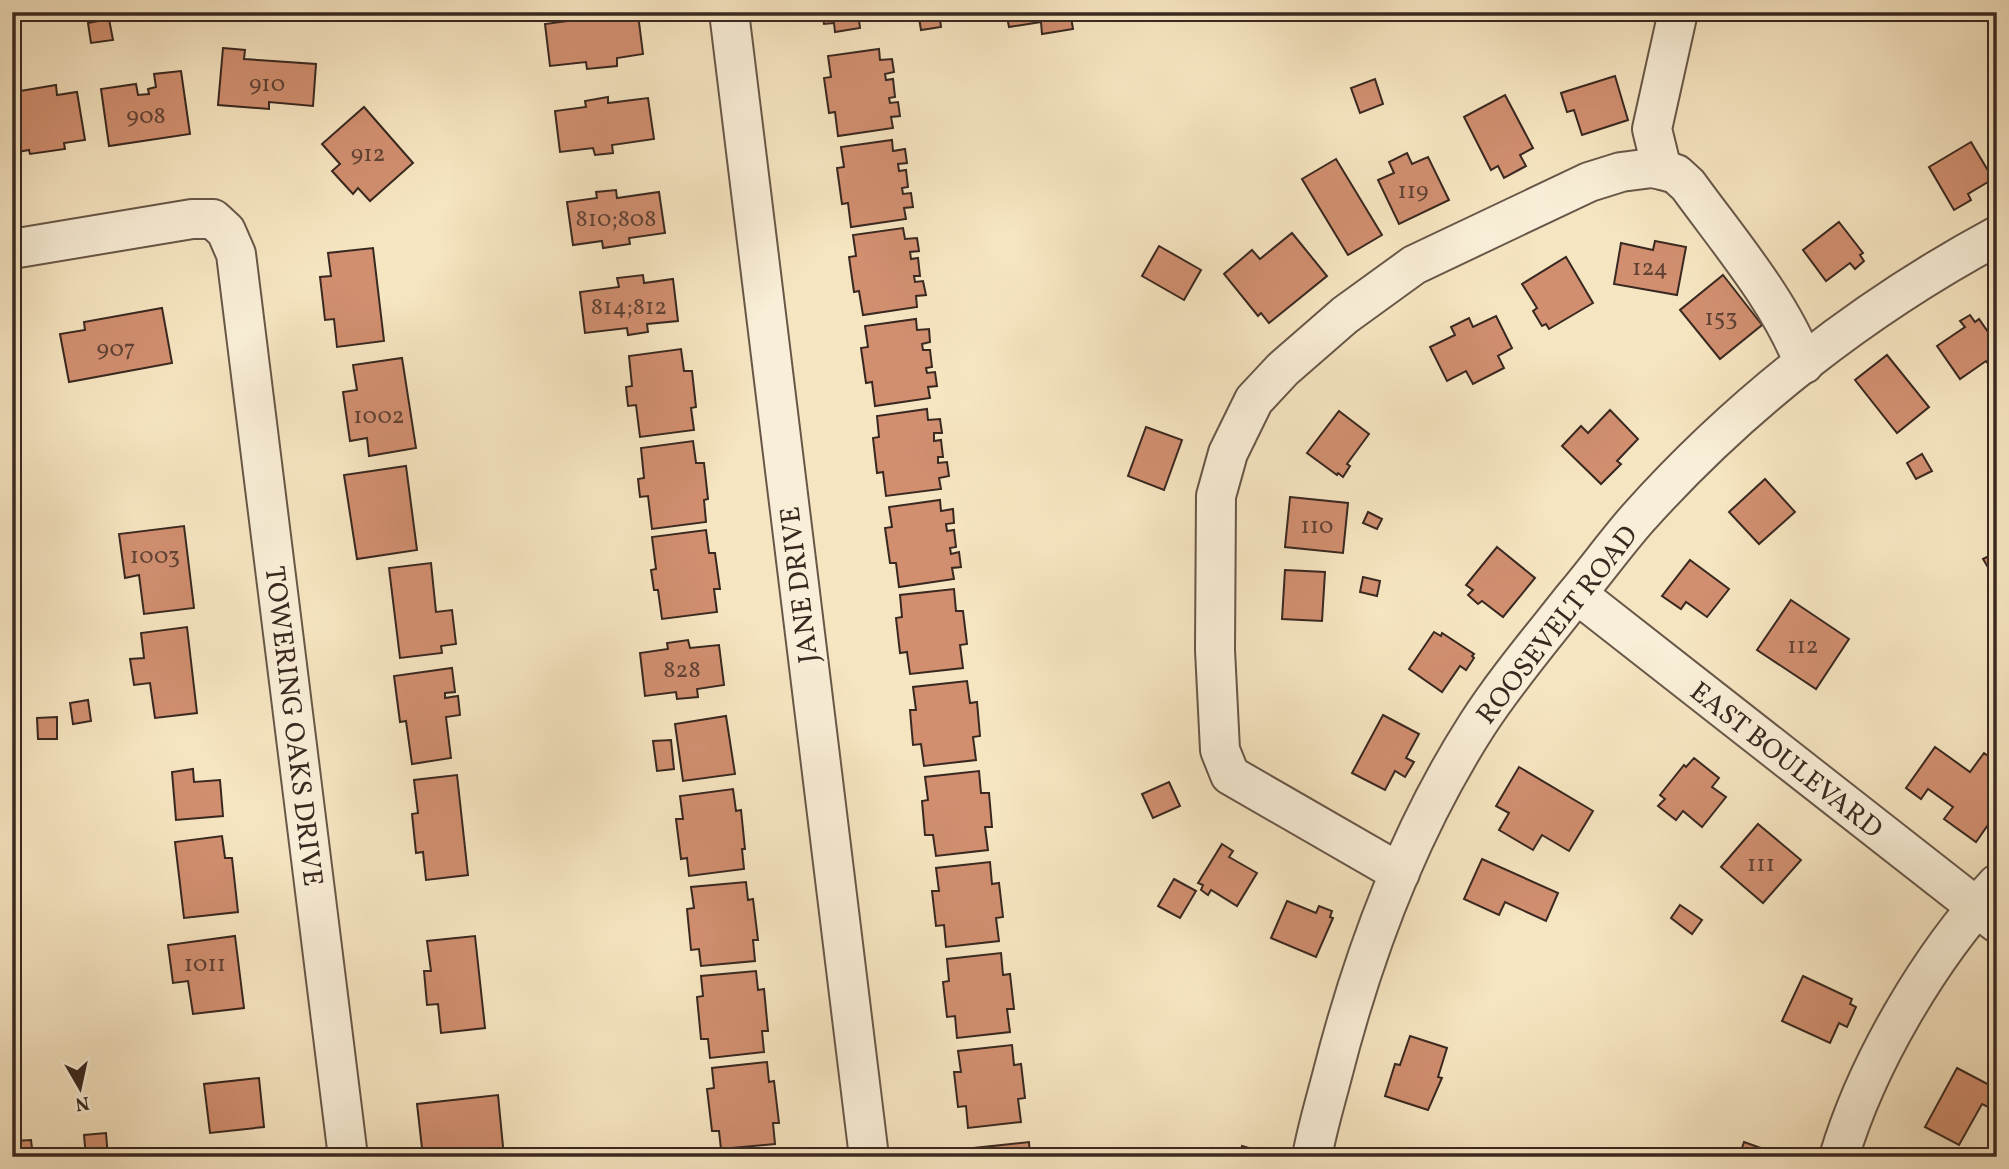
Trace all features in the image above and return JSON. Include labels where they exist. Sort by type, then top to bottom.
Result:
[{"type":"street","name":"JANE DRIVE","points":[[729,12],[869,1157]]},
{"type":"street","points":[[1662,170],[1652,129],[1678,12]]},
{"type":"street","points":[[1400,873],[1230,775],[1220,750],[1214,650],[1216,496],[1228,453],[1254,400],[1283,369],[1345,315],[1414,265],[1589,182],[1621,172],[1652,168],[1676,174],[1696,195],[1754,276],[1796,342],[1804,364]]},
{"type":"street","name":"TOWERING OAKS DRIVE","points":[[12,249],[192,219],[213,219],[226,231],[236,254],[348,1157]]},
{"type":"street","name":"ROOSEVELT ROAD","points":[[1312,1157],[1345,1027],[1370,949],[1400,873],[1443,783],[1514,671],[1638,519],[1705,449],[1804,364],[1868,314],[1997,236]]},
{"type":"street","name":"EAST BOULEVARD","points":[[1577,594],[1990,904]]},
{"type":"street","points":[[1839,1157],[1864,1090],[1905,1010],[1990,904]]},
{"type":"building","points":[[605,12],[606,18],[638,14],[643,54],[617,58],[617,66],[587,69],[586,62],[550,66],[545,24],[583,19],[582,14]]},
{"type":"building","points":[[822,12],[886,12],[887,15],[859,20],[860,28],[835,32],[834,23],[824,24]]},
{"type":"building","points":[[918,12],[939,12],[941,27],[921,30]]},
{"type":"building","points":[[1006,12],[1100,12],[1071,17],[1073,29],[1042,34],[1041,22],[1009,27]]},
{"type":"building","points":[[109,19],[113,40],[91,43],[88,23]]},
{"type":"building","points":[[223,48],[245,50],[244,59],[316,64],[313,106],[269,102],[269,109],[218,105]]},
{"type":"building","points":[[879,49],[880,60],[892,59],[894,72],[885,74],[886,80],[893,79],[895,97],[889,98],[890,103],[898,102],[900,116],[891,117],[893,128],[838,136],[835,112],[829,113],[824,78],[831,77],[828,56]]},
{"type":"building","points":[[181,71],[190,134],[109,146],[101,89],[136,84],[138,95],[149,94],[148,89],[156,87],[154,74]]},
{"type":"building","points":[[1615,76],[1628,120],[1582,135],[1574,110],[1567,112],[1561,93]]},
{"type":"building","points":[[1375,79],[1383,104],[1360,113],[1351,88]]},
{"type":"building","points":[[56,85],[57,95],[77,92],[85,140],[64,143],[65,149],[30,154],[29,150],[12,153],[12,103],[16,102],[14,92]]},
{"type":"building","points":[[1505,95],[1533,148],[1520,155],[1526,166],[1504,178],[1498,166],[1491,170],[1464,117]]},
{"type":"building","points":[[608,97],[608,103],[648,98],[654,139],[612,145],[613,153],[595,155],[593,148],[560,152],[555,111],[586,107],[585,101]]},
{"type":"building","points":[[364,107],[413,163],[370,201],[358,188],[353,194],[332,171],[340,164],[322,144]]},
{"type":"building","points":[[892,140],[893,151],[905,149],[907,163],[898,164],[899,171],[906,170],[908,187],[902,188],[903,194],[911,193],[913,207],[904,208],[906,219],[851,227],[848,203],[842,204],[837,168],[844,167],[841,147]]},
{"type":"building","points":[[1971,142],[1993,179],[1968,194],[1971,200],[1954,210],[1929,167]]},
{"type":"building","points":[[1407,153],[1412,164],[1428,157],[1449,200],[1399,224],[1378,180],[1394,173],[1389,162]]},
{"type":"building","points":[[1336,159],[1382,235],[1348,255],[1302,179]]},
{"type":"building","points":[[616,190],[617,198],[659,192],[665,233],[629,238],[630,244],[603,248],[602,241],[573,245],[567,202],[597,198],[596,192]]},
{"type":"building","points":[[1839,222],[1863,253],[1860,255],[1864,261],[1855,269],[1850,263],[1826,281],[1803,250]]},
{"type":"building","points":[[903,228],[905,239],[917,238],[919,251],[910,252],[911,259],[918,258],[920,276],[914,276],[915,282],[923,281],[926,295],[916,296],[917,307],[863,315],[859,291],[854,292],[849,257],[856,256],[853,235]]},
{"type":"building","points":[[1292,233],[1327,276],[1269,323],[1261,313],[1258,316],[1224,274],[1252,250],[1260,259]]},
{"type":"building","points":[[1655,241],[1686,247],[1677,295],[1614,284],[1621,243],[1653,250]]},
{"type":"building","points":[[1159,246],[1201,270],[1184,300],[1142,276]]},
{"type":"building","points":[[373,248],[384,341],[337,347],[334,319],[325,320],[320,277],[331,276],[328,253]]},
{"type":"building","points":[[1566,257],[1593,303],[1549,329],[1546,324],[1542,326],[1533,311],[1537,308],[1522,284]]},
{"type":"building","points":[[643,275],[644,283],[673,279],[678,321],[647,324],[648,332],[628,335],[627,328],[585,333],[580,292],[619,287],[617,278]]},
{"type":"building","points":[[1723,275],[1762,325],[1720,359],[1680,310]]},
{"type":"building","points":[[162,308],[172,363],[69,382],[60,334],[85,330],[84,322]]},
{"type":"building","points":[[1970,315],[1975,322],[1979,319],[1997,345],[1997,359],[1989,365],[1986,361],[1960,379],[1937,346],[1965,327],[1960,321]]},
{"type":"building","points":[[1496,316],[1512,348],[1498,356],[1504,368],[1473,384],[1466,371],[1447,381],[1430,347],[1455,335],[1451,327],[1469,318],[1473,327]]},
{"type":"building","points":[[916,319],[917,330],[929,329],[930,342],[922,344],[923,350],[930,350],[932,367],[926,368],[927,373],[935,372],[937,386],[928,387],[930,398],[875,406],[872,382],[866,383],[861,348],[868,347],[865,326]]},
{"type":"building","points":[[681,349],[684,371],[692,371],[696,407],[691,408],[694,430],[640,437],[636,405],[628,406],[626,387],[632,386],[629,356]]},
{"type":"building","points":[[1887,355],[1929,407],[1897,433],[1855,380]]},
{"type":"building","points":[[402,358],[416,448],[369,456],[367,438],[350,441],[343,392],[357,390],[353,365]]},
{"type":"building","points":[[927,409],[928,420],[940,419],[942,433],[934,433],[934,441],[941,440],[943,457],[938,457],[938,463],[947,462],[949,476],[939,478],[941,489],[886,496],[883,472],[877,473],[873,438],[879,437],[877,416]]},
{"type":"building","points":[[1610,410],[1638,439],[1617,461],[1621,464],[1601,484],[1562,446],[1581,426],[1588,433]]},
{"type":"building","points":[[1339,411],[1369,434],[1347,464],[1350,466],[1343,477],[1307,453]]},
{"type":"building","points":[[1146,427],[1182,440],[1164,490],[1128,476]]},
{"type":"building","points":[[693,441],[696,463],[704,463],[708,499],[704,500],[706,522],[652,529],[648,496],[640,497],[638,479],[644,478],[641,448]]},
{"type":"building","points":[[1922,454],[1932,471],[1916,479],[1907,463]]},
{"type":"building","points":[[406,466],[417,550],[357,559],[344,475]]},
{"type":"building","points":[[1765,479],[1795,512],[1759,544],[1729,512]]},
{"type":"building","points":[[1290,497],[1348,503],[1343,553],[1285,547]]},
{"type":"building","points":[[940,500],[941,511],[953,509],[954,523],[946,524],[947,531],[954,530],[956,547],[950,548],[951,554],[959,552],[961,567],[952,568],[954,579],[899,587],[896,563],[890,563],[885,528],[892,527],[889,507]]},
{"type":"building","points":[[1368,512],[1382,519],[1377,529],[1363,523]]},
{"type":"building","points":[[184,526],[194,608],[144,614],[139,575],[125,578],[119,534]]},
{"type":"building","points":[[706,530],[709,553],[715,553],[720,589],[714,589],[717,612],[662,619],[658,590],[654,590],[651,570],[656,569],[652,537]]},
{"type":"building","points":[[1497,547],[1535,578],[1503,617],[1482,601],[1478,604],[1468,595],[1473,590],[1466,585]]},
{"type":"building","points":[[1997,552],[1997,578],[1995,579],[1983,559]]},
{"type":"building","points":[[1690,560],[1729,589],[1707,617],[1686,602],[1681,609],[1662,596]]},
{"type":"building","points":[[431,563],[436,612],[452,610],[456,644],[441,646],[442,653],[400,658],[389,568]]},
{"type":"building","points":[[1285,570],[1325,572],[1322,621],[1282,619]]},
{"type":"building","points":[[1363,577],[1380,581],[1377,596],[1360,592]]},
{"type":"building","points":[[954,589],[956,611],[963,611],[967,644],[960,645],[963,668],[910,674],[907,652],[900,653],[896,618],[902,617],[900,595]]},
{"type":"building","points":[[1791,600],[1849,639],[1816,689],[1757,650]]},
{"type":"building","points":[[187,627],[197,713],[155,718],[150,683],[134,685],[130,659],[144,658],[141,633]]},
{"type":"building","points":[[1434,632],[1441,636],[1442,633],[1474,654],[1466,670],[1460,666],[1442,692],[1409,669]]},
{"type":"building","points":[[688,640],[690,648],[719,645],[724,685],[697,689],[698,697],[677,699],[676,692],[645,696],[640,653],[668,649],[667,643]]},
{"type":"building","points":[[452,668],[455,692],[445,693],[445,698],[458,696],[460,715],[446,717],[451,758],[412,764],[406,721],[400,722],[394,676]]},
{"type":"building","points":[[967,681],[970,703],[977,702],[980,736],[973,737],[976,760],[924,766],[921,744],[913,745],[910,710],[916,710],[913,687]]},
{"type":"building","points":[[88,700],[91,721],[73,724],[70,703]]},
{"type":"building","points":[[1383,715],[1419,734],[1406,758],[1414,762],[1405,777],[1395,771],[1385,790],[1352,773]]},
{"type":"building","points":[[726,716],[735,774],[683,781],[675,724]]},
{"type":"building","points":[[57,717],[57,739],[38,739],[37,718]]},
{"type":"building","points":[[671,740],[674,769],[657,771],[653,741]]},
{"type":"building","points":[[1935,747],[1970,772],[1984,753],[1997,762],[1997,812],[1976,842],[1944,819],[1953,807],[1928,789],[1921,799],[1906,788]]},
{"type":"building","points":[[1694,758],[1719,778],[1712,787],[1726,797],[1702,827],[1683,811],[1676,820],[1658,806],[1665,799],[1660,795],[1684,765],[1686,767]]},
{"type":"building","points":[[1519,767],[1593,811],[1569,851],[1542,835],[1533,850],[1499,830],[1509,813],[1496,806]]},
{"type":"building","points":[[193,769],[194,782],[220,780],[223,816],[176,820],[172,772]]},
{"type":"building","points":[[979,771],[981,793],[989,793],[992,827],[985,827],[988,850],[936,856],[933,835],[925,835],[922,801],[928,800],[925,777]]},
{"type":"building","points":[[457,775],[468,875],[426,880],[423,852],[416,853],[412,814],[418,813],[414,780]]},
{"type":"building","points":[[1169,782],[1180,806],[1153,818],[1142,794]]},
{"type":"building","points":[[733,789],[736,811],[741,810],[744,869],[689,876],[687,858],[681,859],[676,819],[683,819],[680,796]]},
{"type":"building","points":[[1758,824],[1801,860],[1763,903],[1721,867]]},
{"type":"building","points":[[222,836],[225,858],[232,858],[238,912],[184,918],[175,842]]},
{"type":"building","points":[[1222,844],[1233,851],[1229,857],[1257,873],[1237,906],[1211,890],[1208,895],[1201,890],[1203,885],[1198,883]]},
{"type":"building","points":[[1482,859],[1558,893],[1546,921],[1505,902],[1499,915],[1464,899]]},
{"type":"building","points":[[990,862],[992,884],[999,883],[1003,917],[996,918],[999,941],[946,947],[944,925],[936,926],[932,891],[939,891],[936,868]]},
{"type":"building","points":[[1174,879],[1196,891],[1180,918],[1158,906]]},
{"type":"building","points":[[746,882],[748,900],[753,899],[758,940],[753,940],[755,961],[701,966],[699,949],[691,950],[687,909],[694,908],[691,887]]},
{"type":"building","points":[[1287,901],[1316,913],[1319,906],[1332,911],[1330,917],[1333,918],[1316,957],[1271,938]]},
{"type":"building","points":[[1680,905],[1702,920],[1692,934],[1671,918]]},
{"type":"building","points":[[235,936],[244,1008],[193,1014],[188,981],[173,983],[168,945]]},
{"type":"building","points":[[475,936],[485,1028],[441,1033],[438,1004],[427,1005],[424,971],[431,971],[427,941]]},
{"type":"building","points":[[1001,953],[1003,975],[1010,974],[1014,1009],[1007,1009],[1010,1032],[957,1038],[955,1016],[947,1017],[943,982],[949,981],[947,959]]},
{"type":"building","points":[[756,971],[758,990],[764,989],[768,1031],[762,1031],[764,1052],[710,1058],[708,1039],[701,1039],[697,997],[703,996],[701,976]]},
{"type":"building","points":[[1803,976],[1852,999],[1850,1004],[1856,1007],[1847,1027],[1839,1023],[1830,1043],[1782,1021]]},
{"type":"building","points":[[17,1001],[20,1028],[12,1029],[12,1002]]},
{"type":"building","points":[[1410,1036],[1447,1048],[1438,1077],[1442,1078],[1428,1110],[1385,1096],[1395,1064],[1400,1065]]},
{"type":"building","points":[[1012,1045],[1014,1065],[1021,1064],[1025,1098],[1018,1099],[1021,1122],[968,1128],[966,1106],[958,1107],[954,1072],[961,1072],[958,1051]]},
{"type":"building","points":[[767,1062],[769,1082],[774,1081],[779,1123],[773,1123],[775,1144],[721,1149],[719,1131],[712,1131],[707,1089],[714,1088],[712,1068]]},
{"type":"building","points":[[1957,1068],[1997,1089],[1988,1107],[1982,1104],[1959,1145],[1925,1127]]},
{"type":"building","points":[[259,1078],[264,1127],[210,1133],[204,1084]]},
{"type":"building","points":[[498,1095],[504,1157],[423,1157],[417,1104]]},
{"type":"building","points":[[12,1115],[14,1141],[31,1140],[33,1157],[12,1157]]},
{"type":"building","points":[[106,1133],[108,1157],[86,1157],[84,1135]]},
{"type":"building","points":[[1029,1142],[1030,1156],[1047,1154],[1048,1157],[974,1157],[974,1148]]},
{"type":"building","points":[[1744,1142],[1786,1157],[1739,1157]]},
{"type":"building","points":[[1242,1146],[1259,1151],[1258,1157],[1210,1157],[1213,1148],[1240,1154]]},
{"type":"building","points":[[777,1151],[778,1157],[722,1156]]}]
